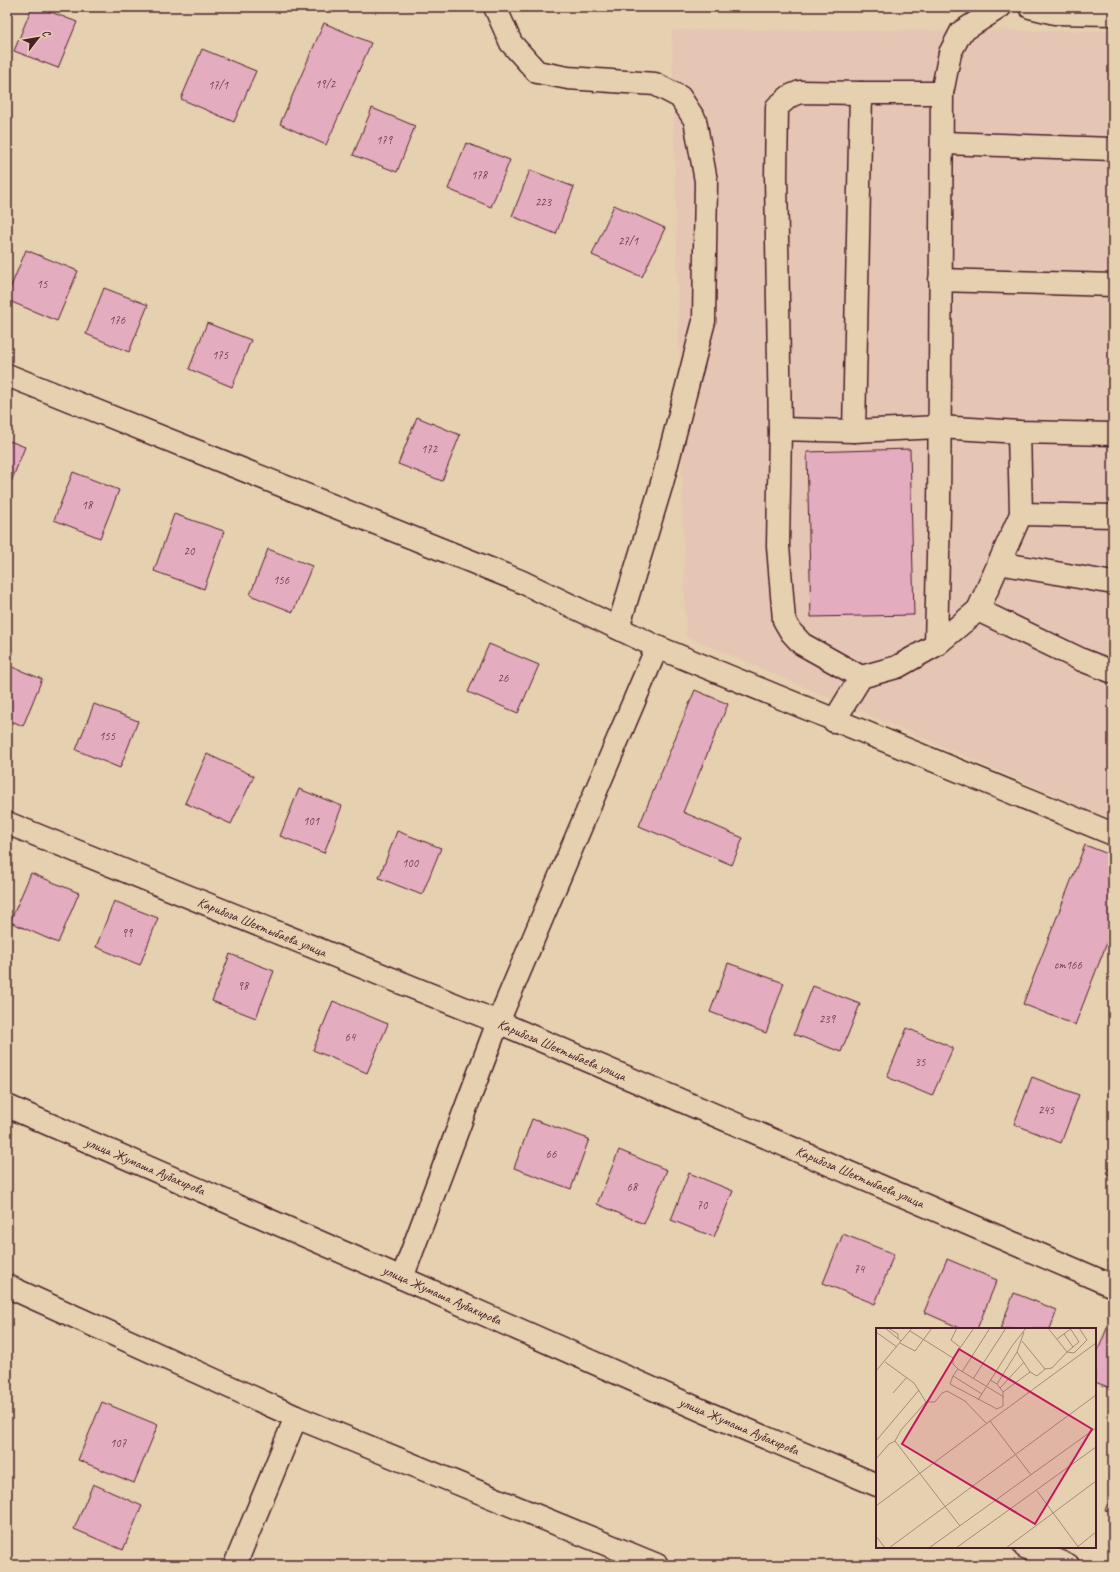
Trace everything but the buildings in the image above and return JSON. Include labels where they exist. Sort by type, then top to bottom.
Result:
[{"type":"street","points":[[494,7],[511,43],[536,72],[568,78],[655,84],[680,98],[695,120],[706,181],[704,321],[662,483],[618,628]]},
{"type":"street","points":[[936,645],[939,511],[942,92],[950,53],[961,32],[1000,7]]},
{"type":"street","points":[[1030,7],[1055,13],[1113,14]]},
{"type":"street","points":[[861,677],[802,644],[791,632],[784,620],[778,546],[780,429],[776,176],[777,107],[790,96],[800,92],[942,92]]},
{"type":"street","points":[[854,431],[862,92]]},
{"type":"street","points":[[942,143],[1113,149]]},
{"type":"street","points":[[940,280],[1113,285]]},
{"type":"street","points":[[7,375],[520,581],[657,647],[834,721],[1113,834]]},
{"type":"street","points":[[780,429],[854,431],[939,428],[1019,432],[1113,434]]},
{"type":"street","points":[[834,721],[861,677],[897,667],[936,645],[978,610],[1021,514],[1019,432]]},
{"type":"street","points":[[1021,514],[1113,516]]},
{"type":"street","points":[[999,563],[1113,583]]},
{"type":"street","points":[[978,610],[1082,660],[1113,672]]},
{"type":"street","points":[[402,1278],[498,1022],[657,647]]},
{"type":"street","name":"Карибоза Шектыбаева улица","points":[[7,823],[498,1022],[1113,1286]]},
{"type":"street","name":"улица Жумаша Аубакирова","points":[[7,1106],[710,1414],[876,1485]]},
{"type":"street","points":[[7,1286],[296,1417],[657,1565]]},
{"type":"street","points":[[235,1565],[296,1417]]},
{"type":"street","points":[[1027,1548],[1068,1565]]},
{"type":"shaded area","points":[[672,30],[1113,31],[1113,820],[686,636]]}]
